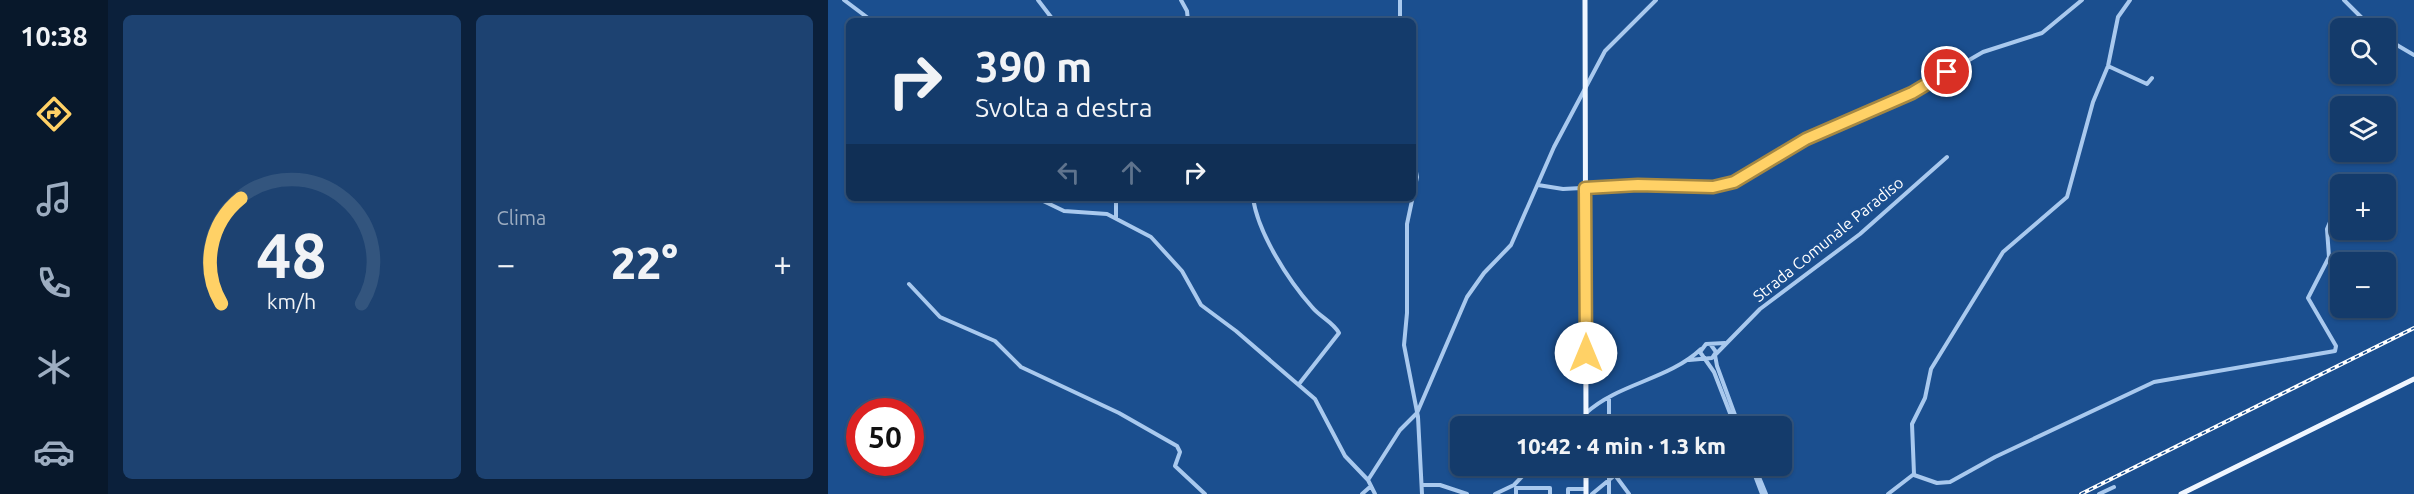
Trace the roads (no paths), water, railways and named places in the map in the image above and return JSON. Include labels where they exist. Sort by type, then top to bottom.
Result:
[{"type":"main road","points":[[1585,0],[1586,416]]},
{"type":"main road","points":[[2181,494],[2414,379]]},
{"type":"street","points":[[844,0],[868,18]]},
{"type":"street","points":[[1038,0],[1052,18]]},
{"type":"street","points":[[1181,0],[1188,18]]},
{"type":"street","points":[[1400,0],[1400,18]]},
{"type":"street","points":[[1368,480],[1403,426],[1417,412],[1464,303],[1484,273],[1511,245],[1529,199],[1538,185],[1554,147],[1607,47],[1656,0]]},
{"type":"street","points":[[1538,185],[1558,189],[1638,185],[1713,187],[1734,182],[1806,139],[1912,93],[1983,52],[2042,33],[2082,0]]},
{"type":"street","points":[[1914,475],[1912,424],[1925,398],[1930,369],[2003,252],[2067,197],[2082,138],[2108,66],[2118,17],[2130,0]]},
{"type":"street","points":[[2344,0],[2362,18]]},
{"type":"street","points":[[2396,44],[2414,55]]},
{"type":"street","points":[[2108,66],[2147,84],[2152,78]]},
{"type":"street","name":"Strada Comunale Paradiso","points":[[1715,355],[1760,309],[1860,234],[1947,157]]},
{"type":"street","points":[[1043,201],[1064,211],[1100,213],[1116,218],[1151,237],[1182,271],[1200,305],[1236,331],[1299,384],[1319,404],[1349,462],[1368,480],[1375,494]]},
{"type":"street","points":[[1116,201],[1116,218]]},
{"type":"street","points":[[1254,201],[1259,225],[1283,266],[1311,306],[1339,333],[1299,384]]},
{"type":"street","points":[[1412,201],[1407,224],[1407,313],[1404,345],[1417,412],[1422,494]]},
{"type":"street","points":[[1914,475],[1937,483],[1950,482],[1995,457],[2154,382],[2335,351],[2336,346],[2308,298],[2329,257],[2327,229],[2330,222]]},
{"type":"street","points":[[909,284],[940,317],[995,341],[1019,365],[1119,413],[1177,446],[1180,452],[1175,466],[1205,494]]},
{"type":"street","points":[[1586,416],[1609,396],[1651,380],[1689,360],[1704,345],[1726,342]]},
{"type":"street","points":[[1711,344],[1715,347],[1716,366],[1734,416]]},
{"type":"street","points":[[1701,349],[1704,359],[1714,372],[1733,416]]},
{"type":"street","points":[[1689,360],[1710,360],[1715,355]]},
{"type":"street","points":[[1609,396],[1609,416]]},
{"type":"street","points":[[1592,494],[1615,475],[1629,494]]},
{"type":"street","points":[[1888,494],[1914,475]]},
{"type":"street","points":[[1495,494],[1514,485],[1523,476]]},
{"type":"street","points":[[1609,476],[1609,494]]},
{"type":"street","points":[[1757,476],[1764,494]]},
{"type":"street","points":[[1423,485],[1436,484],[1467,494]]},
{"type":"street","points":[[1362,494],[1371,486]]},
{"type":"street","points":[[2099,494],[2114,487]]},
{"type":"street","points":[[1516,494],[1516,488],[1550,488],[1550,494]]},
{"type":"street","points":[[1568,494],[1568,489],[1586,491]]},
{"type":"railway","points":[[2081,494],[2414,328]]}]
